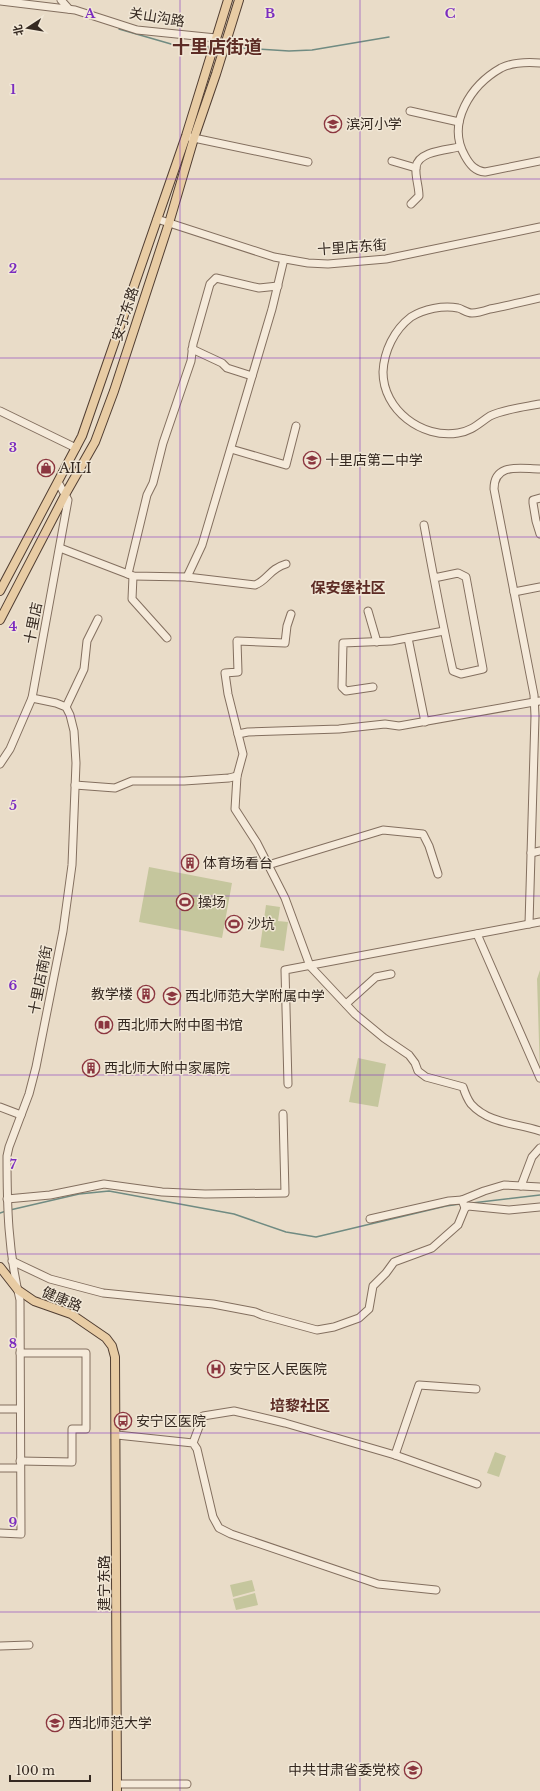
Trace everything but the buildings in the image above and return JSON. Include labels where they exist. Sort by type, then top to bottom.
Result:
[{"type":"main road","name":"安宁东路","points":[[0,620],[66,493],[95,442],[114,391],[169,223],[214,44],[228,0]]},
{"type":"main road","name":"安宁东路","points":[[0,591],[82,436],[157,219],[224,47],[239,0]]},
{"type":"main road","name":"健康路","points":[[0,1267],[18,1290],[34,1301],[71,1314],[106,1338],[112,1346],[116,1357],[117,1376]]},
{"type":"main road","name":"建宁东路","points":[[117,1376],[117,1788]]},
{"type":"street","points":[[61,0],[69,9]]},
{"type":"street","name":"关山沟路","points":[[0,1],[69,9],[137,30],[214,44]]},
{"type":"street","points":[[540,63],[520,62],[502,68],[486,79],[470,94],[462,110],[458,128],[459,147],[474,169],[479,172],[540,161]]},
{"type":"street","points":[[410,111],[459,122]]},
{"type":"street","points":[[190,137],[308,162]]},
{"type":"street","points":[[411,204],[417,199],[418,196],[416,168],[420,160],[427,154],[459,147]]},
{"type":"street","points":[[392,161],[416,168]]},
{"type":"street","name":"十里店东街","points":[[157,219],[261,254],[284,259],[322,264],[364,262],[540,227]]},
{"type":"street","points":[[187,577],[202,544],[231,449],[278,286],[284,259]]},
{"type":"street","points":[[167,638],[132,599],[131,575],[147,495],[153,483],[163,443],[191,361],[192,349],[210,284],[213,280],[223,279],[259,288],[278,286]]},
{"type":"street","points":[[540,298],[471,313],[459,308],[445,306],[431,309],[412,317],[396,332],[386,351],[383,373],[388,394],[399,413],[416,426],[437,433],[458,433],[479,426],[490,416],[540,404]]},
{"type":"street","points":[[192,349],[222,363],[227,368],[252,376]]},
{"type":"street","points":[[0,411],[76,448]]},
{"type":"street","points":[[231,449],[286,465],[296,426]]},
{"type":"street","points":[[529,924],[537,702],[514,592],[494,489],[494,481],[498,474],[504,470],[540,469]]},
{"type":"street","points":[[58,482],[66,493]]},
{"type":"street","name":"十里店","points":[[0,764],[10,749],[32,698],[68,500],[66,493]]},
{"type":"street","points":[[540,498],[533,500],[533,503],[536,522],[540,534]]},
{"type":"street","points":[[424,525],[434,578],[444,631],[452,671],[461,674],[483,669],[466,577],[458,573],[434,578]]},
{"type":"street","points":[[60,548],[131,575],[187,577],[255,585],[261,583],[270,572],[278,566],[286,564]]},
{"type":"street","points":[[514,592],[540,587]]},
{"type":"street","points":[[368,611],[377,642]]},
{"type":"street","points":[[291,614],[287,626],[286,643],[237,641],[238,672],[225,673],[228,694],[243,754],[237,776],[235,809],[257,844],[285,898],[310,966],[346,1004],[384,1038],[408,1055],[415,1063],[418,1071],[426,1077],[463,1087],[471,1104],[485,1115],[500,1121],[528,1126],[540,1131]]},
{"type":"street","points":[[32,698],[56,703],[66,707],[84,669],[87,641],[98,619]]},
{"type":"street","points":[[373,687],[346,691],[342,687],[342,643],[377,642],[444,631]]},
{"type":"street","points":[[408,638],[425,722]]},
{"type":"street","points":[[238,734],[248,732],[339,729],[385,724],[399,726],[537,702]]},
{"type":"street","name":"十里店南街","points":[[0,1533],[20,1534],[20,1300],[12,1261],[8,1216],[8,1147],[29,1094],[36,1067],[63,931],[72,865],[76,763],[74,731],[70,715],[66,707]]},
{"type":"street","points":[[75,784],[115,788],[132,781],[184,781],[229,778],[237,776]]},
{"type":"street","points":[[268,865],[383,830],[423,834],[438,874]]},
{"type":"street","points":[[531,853],[540,851]]},
{"type":"street","points":[[288,1084],[285,970],[540,922]]},
{"type":"street","points":[[477,934],[540,1078]]},
{"type":"street","points":[[346,1004],[376,977],[391,974]]},
{"type":"street","points":[[0,1107],[21,1115]]},
{"type":"street","points":[[7,1198],[50,1195],[104,1184],[162,1192],[205,1194],[285,1193],[283,1114]]},
{"type":"street","points":[[521,1186],[532,1157],[540,1148]]},
{"type":"street","points":[[464,1203],[504,1185],[540,1187]]},
{"type":"street","points":[[370,1219],[449,1201],[464,1203],[468,1206],[509,1210],[540,1206]]},
{"type":"street","points":[[12,1261],[50,1279],[103,1293],[213,1304],[255,1312],[316,1330],[334,1327],[359,1318],[369,1309],[373,1286],[386,1273],[394,1262],[432,1248],[458,1225],[464,1203]]},
{"type":"street","points":[[0,1468],[20,1464],[72,1462],[72,1429],[86,1429],[86,1353],[20,1353]]},
{"type":"street","points":[[395,1454],[419,1385],[476,1390]]},
{"type":"street","points":[[0,1409],[20,1409]]},
{"type":"street","points":[[193,1443],[203,1416],[234,1411],[285,1423],[395,1454],[477,1484]]},
{"type":"street","points":[[117,1435],[193,1443]]},
{"type":"street","points":[[193,1443],[197,1449],[213,1517],[219,1528],[231,1534],[378,1584],[436,1590]]},
{"type":"street","points":[[0,1646],[29,1645]]},
{"type":"street","points":[[117,1788],[187,1784]]},
{"type":"green space","name":"操场","points":[[149,867],[232,883],[222,938],[139,922]]},
{"type":"green space","points":[[266,905],[280,907],[278,921],[288,922],[284,951],[260,947]]},
{"type":"green space","points":[[540,970],[540,1074],[537,979]]},
{"type":"green space","points":[[358,1058],[386,1064],[378,1107],[349,1102]]},
{"type":"green space","points":[[495,1452],[506,1456],[499,1477],[487,1473]]},
{"type":"green space","points":[[252,1580],[255,1591],[233,1597],[230,1585]]},
{"type":"green space","points":[[255,1593],[258,1605],[236,1610],[233,1599]]},
{"type":"waterway","points":[[119,29],[171,44],[211,47]]},
{"type":"waterway","points":[[227,47],[289,51],[312,50],[389,37]]},
{"type":"waterway","points":[[10,1210],[79,1194],[109,1191],[234,1214],[286,1232],[316,1237],[460,1204]]},
{"type":"waterway","points":[[472,1203],[540,1195]]},
{"type":"waterway","points":[[0,1213],[6,1211]]},
{"type":"place","name":"滨河小学","points":[[333,124]]},
{"type":"place","name":"十里店第二中学","points":[[312,460]]},
{"type":"place","name":"AILI","points":[[46,468]]},
{"type":"place","name":"体育场看台","points":[[190,863]]},
{"type":"place","name":"操场","points":[[185,902]]},
{"type":"place","name":"沙坑","points":[[234,924]]},
{"type":"place","name":"教学楼","points":[[146,994]]},
{"type":"place","name":"西北师范大学附属中学","points":[[172,996]]},
{"type":"place","name":"西北师大附中图书馆","points":[[104,1025]]},
{"type":"place","name":"西北师大附中家属院","points":[[91,1068]]},
{"type":"place","name":"安宁区人民医院","points":[[216,1369]]},
{"type":"place","name":"安宁区医院","points":[[123,1421]]},
{"type":"place","name":"西北师范大学","points":[[55,1723]]},
{"type":"place","name":"中共甘肃省委党校","points":[[413,1770]]},
{"type":"district","name":"十里店街道","points":[[217,47]]},
{"type":"district","name":"保安堡社区","points":[[348,587]]},
{"type":"district","name":"培黎社区","points":[[300,1405]]}]
